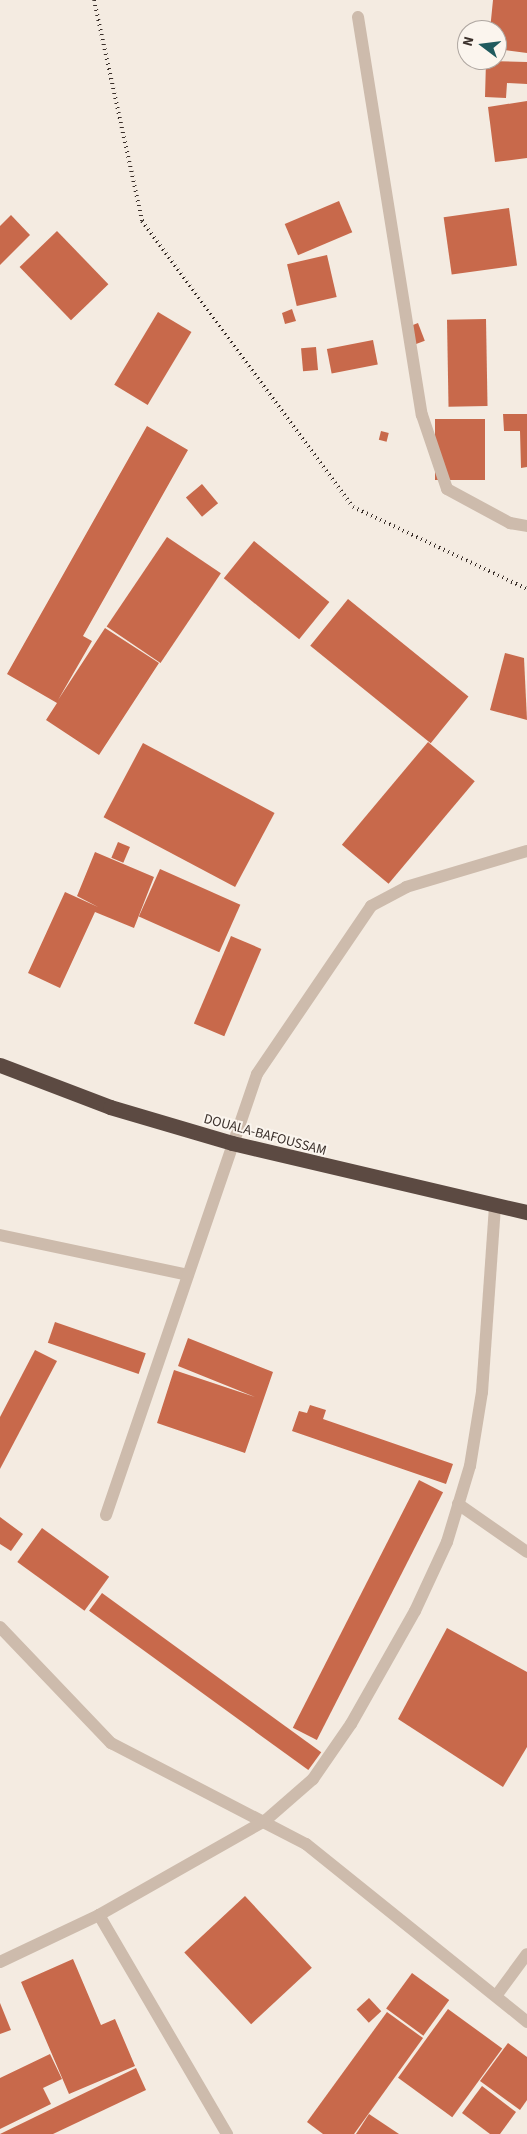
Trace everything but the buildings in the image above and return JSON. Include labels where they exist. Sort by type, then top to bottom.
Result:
[{"type":"highway","name":"DOUALA-BAFOUSSAM","points":[[0,1065],[110,1107],[232,1144],[495,1208],[527,1212]]},
{"type":"street","points":[[358,17],[422,416],[447,489],[510,522],[527,526]]},
{"type":"street","points":[[106,1515],[257,1074],[372,906],[406,887],[527,851]]},
{"type":"street","points":[[0,1962],[99,1914],[266,1820],[313,1779],[352,1724],[415,1611],[447,1542],[458,1504],[482,1392],[495,1208]]},
{"type":"street","points":[[0,1235],[188,1275]]},
{"type":"street","points":[[458,1504],[527,1552]]},
{"type":"street","points":[[0,1627],[111,1743],[266,1820],[372,1894],[527,2022]]},
{"type":"street","points":[[99,1914],[227,2134]]},
{"type":"street","points":[[496,1996],[527,1954]]},
{"type":"railway","points":[[94,0],[142,221],[353,507],[527,589]]}]
